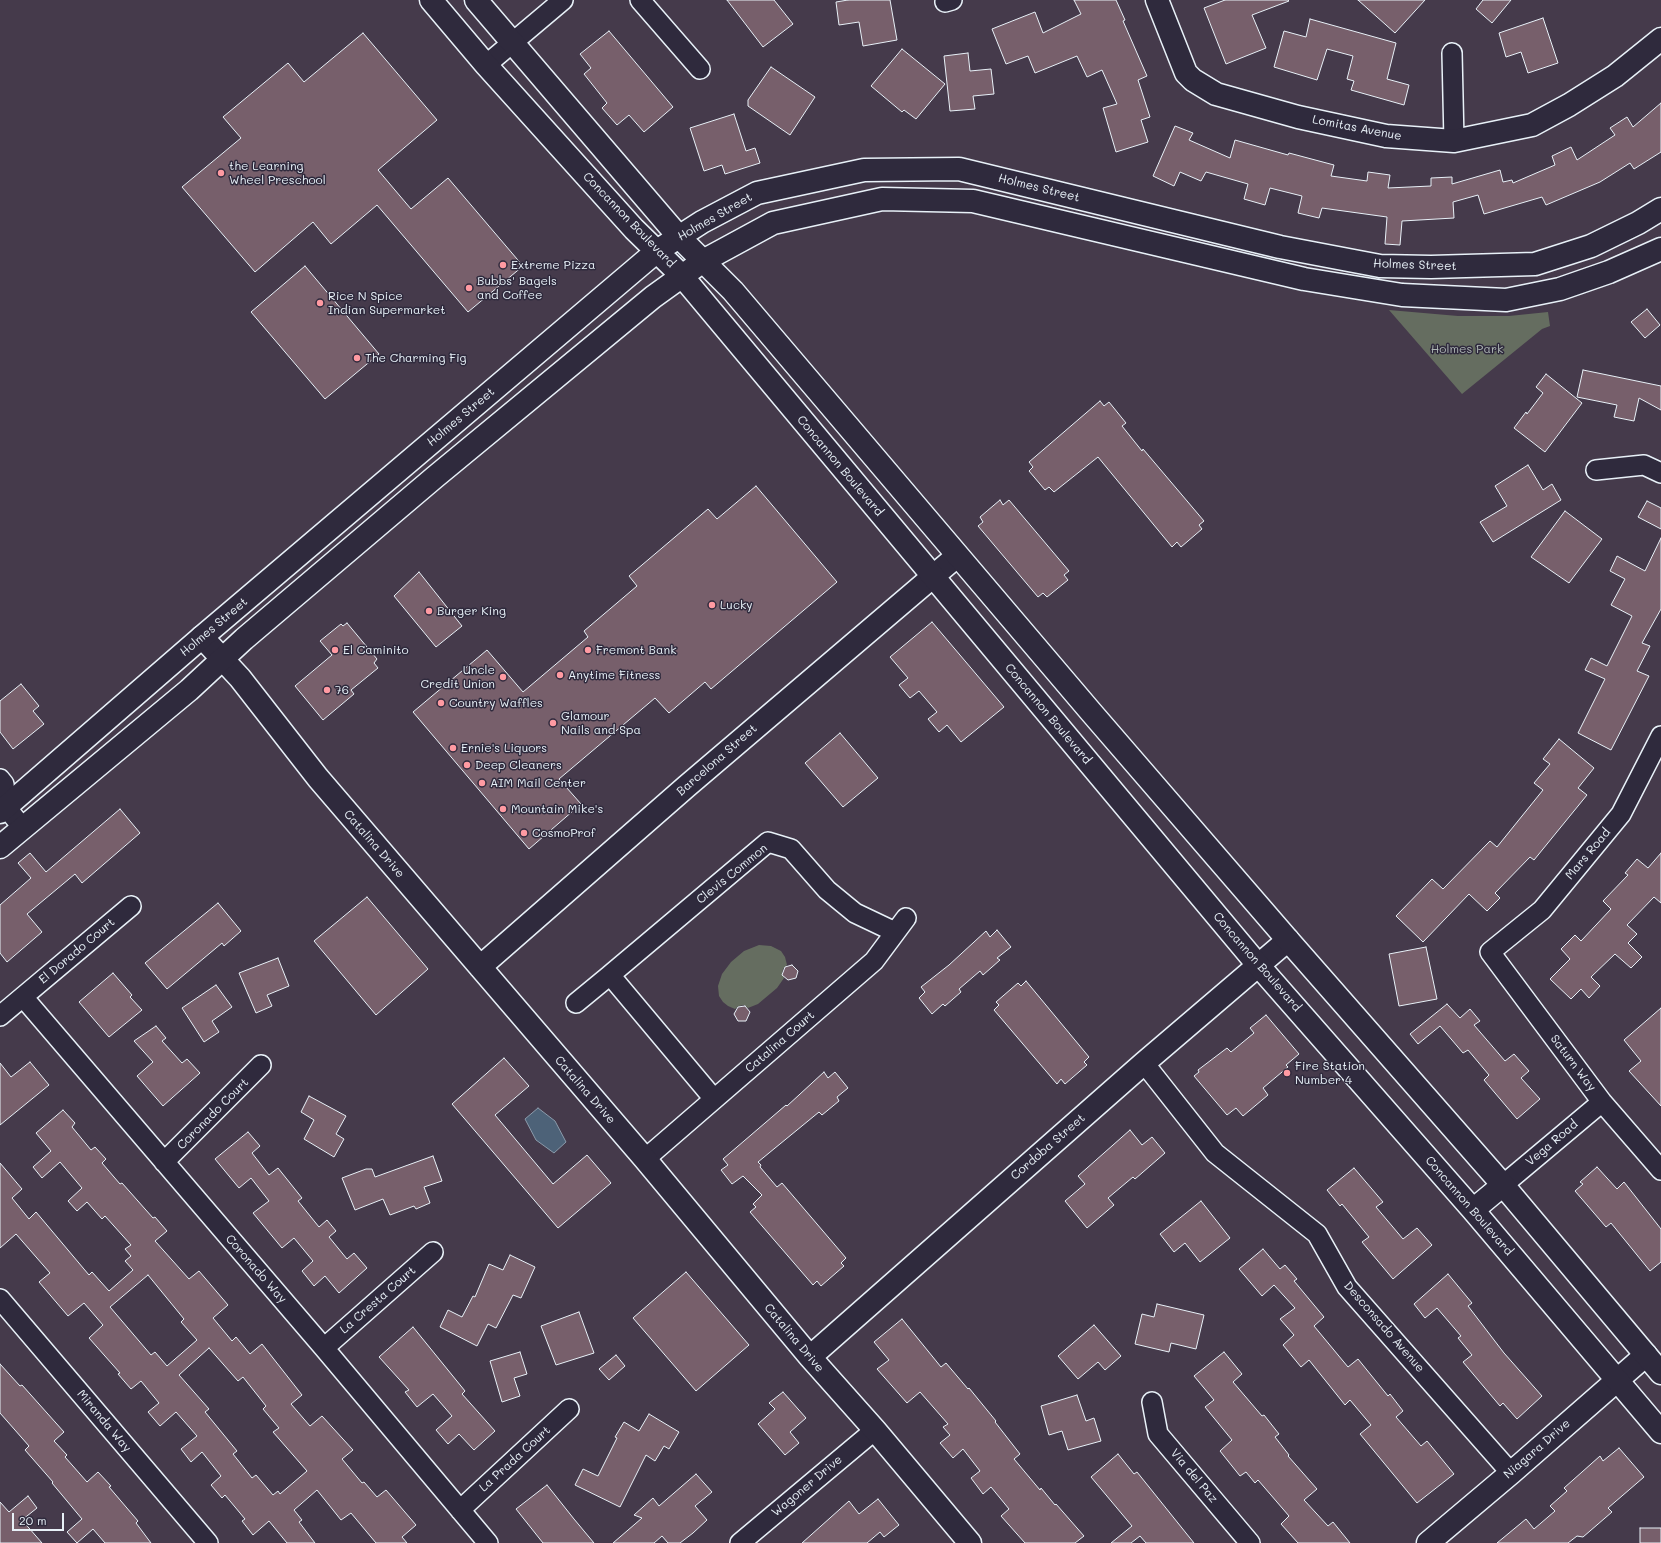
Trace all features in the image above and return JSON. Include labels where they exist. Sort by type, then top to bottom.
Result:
[{"type":"main road","name":"Concannon Boulevard","points":[[431,0],[486,65],[634,229],[682,276],[1258,965],[1474,1210],[1661,1432]]},
{"type":"main road","name":"Concannon Boulevard","points":[[476,0],[679,237],[738,297],[957,556],[1288,940],[1503,1185],[1661,1373]]},
{"type":"main road","name":"Lomitas Avenue","points":[[1157,0],[1186,73],[1193,80],[1216,94],[1298,116],[1386,136],[1454,141],[1532,125],[1569,105],[1615,76],[1661,39]]},
{"type":"main road","name":"Holmes Street","points":[[2,808],[657,252],[702,222],[757,193],[864,170],[959,169],[1280,247],[1380,266],[1431,267],[1535,264],[1591,246],[1638,223],[1661,209]]},
{"type":"main road","points":[[0,847],[22,827],[189,690],[223,659],[436,477],[653,297],[703,261],[773,223],[882,199],[973,201],[1304,279],[1402,296],[1506,300],[1560,289],[1609,272],[1661,249]]},
{"type":"main road","name":"Barcelona Street","points":[[480,967],[687,786],[957,556]]},
{"type":"main road","name":"Catalina Drive","points":[[202,637],[240,678],[318,778],[645,1159],[810,1357],[875,1430],[970,1543]]},
{"type":"main road","name":"Cordoba Street","points":[[810,1357],[1144,1063],[1288,940]]},
{"type":"main road","points":[[1474,1210],[1503,1185]]},
{"type":"main road","name":"Niagara Drive","points":[[1428,1543],[1646,1355]]},
{"type":"street","points":[[486,65],[563,0]]},
{"type":"street","points":[[640,0],[700,69]]},
{"type":"street","points":[[1452,53],[1454,141]]},
{"type":"street","points":[[1596,470],[1644,465],[1661,473]]},
{"type":"street","name":"Mars Road","points":[[1490,952],[1542,910],[1621,814],[1661,736]]},
{"type":"street","points":[[0,779],[4,784],[2,808],[22,827]]},
{"type":"street","name":"Clevis Common","points":[[576,1003],[768,842],[791,849],[827,890],[855,913],[901,925]]},
{"type":"street","name":"El Dorado Court","points":[[0,1016],[131,906]]},
{"type":"street","name":"Catalina Court","points":[[645,1159],[874,961],[901,925]]},
{"type":"street","name":"Saturn Way","points":[[1490,952],[1602,1102],[1661,1170]]},
{"type":"street","points":[[610,974],[714,1099]]},
{"type":"street","name":"Coronado Way","points":[[23,997],[324,1348],[488,1543]]},
{"type":"street","name":"Desconsado Avenue","points":[[1144,1063],[1215,1153],[1317,1234],[1347,1287],[1511,1473]]},
{"type":"street","name":"Coronado Court","points":[[164,1162],[261,1065]]},
{"type":"street","name":"Vega Road","points":[[1503,1185],[1602,1102]]},
{"type":"street","name":"La Cresta Court","points":[[324,1348],[432,1252]]},
{"type":"street","name":"Miranda Way","points":[[0,1299],[208,1543]]},
{"type":"street","name":"Via del Paz","points":[[1152,1402],[1158,1434],[1250,1543]]},
{"type":"street","name":"La Prada Court","points":[[460,1510],[570,1409]]},
{"type":"street","name":"Wagoner Drive","points":[[740,1543],[875,1430]]},
{"type":"green space","name":"Holmes Park","points":[[1389,310],[1458,316],[1509,316],[1548,312],[1550,326],[1542,329],[1462,394]]},
{"type":"green space","points":[[759,945],[771,946],[781,951],[785,957],[787,965],[783,969],[782,974],[784,978],[777,988],[758,1004],[748,1008],[744,1005],[739,1006],[735,1009],[728,1006],[719,996],[718,986],[722,974],[731,962],[744,951]]},
{"type":"water","points":[[538,1108],[555,1121],[566,1142],[554,1153],[536,1140],[525,1119]]},
{"type":"building","points":[[727,0],[774,0],[793,24],[763,47]]},
{"type":"building","points":[[848,0],[890,0],[897,40],[863,46],[859,22],[839,25],[836,2]]},
{"type":"building","points":[[1074,0],[1116,0],[1125,20],[1123,21],[1147,76],[1138,80],[1150,117],[1141,120],[1148,142],[1116,152],[1103,108],[1117,104],[1102,70],[1087,77],[1077,56],[1035,73],[1028,56],[1006,64],[992,29],[1035,12],[1043,33],[1081,14]]},
{"type":"building","points":[[1225,0],[1289,1],[1252,15],[1266,48],[1226,64],[1204,8]]},
{"type":"building","points":[[1358,0],[1425,0],[1395,33]]},
{"type":"building","points":[[1483,0],[1511,0],[1492,23],[1476,9]]},
{"type":"building","points":[[1543,18],[1558,63],[1528,73],[1521,52],[1506,57],[1499,33]]},
{"type":"building","points":[[1310,19],[1396,43],[1387,79],[1409,85],[1404,105],[1351,90],[1354,81],[1347,79],[1353,56],[1327,49],[1317,80],[1274,67],[1284,31],[1306,37]]},
{"type":"building","points":[[609,31],[673,107],[644,132],[629,115],[617,125],[602,108],[607,103],[584,74],[591,68],[580,54]]},
{"type":"building","points":[[363,33],[437,120],[378,170],[411,209],[448,178],[523,266],[468,312],[377,205],[331,244],[313,222],[255,272],[182,187],[241,138],[223,117],[288,63],[304,82]]},
{"type":"building","points":[[902,49],[945,84],[916,119],[904,110],[902,112],[871,86]]},
{"type":"building","points":[[968,53],[970,71],[991,69],[994,94],[973,96],[975,109],[950,111],[944,56]]},
{"type":"building","points":[[771,67],[815,97],[790,135],[748,106],[748,100]]},
{"type":"building","points":[[1661,103],[1661,152],[1634,169],[1630,163],[1600,182],[1546,205],[1542,197],[1484,214],[1478,195],[1453,202],[1454,218],[1402,221],[1400,245],[1385,244],[1387,217],[1322,208],[1319,218],[1298,213],[1302,196],[1270,188],[1265,205],[1244,199],[1248,184],[1206,172],[1201,181],[1180,172],[1174,186],[1153,176],[1175,126],[1193,133],[1189,140],[1230,158],[1235,140],[1288,155],[1289,153],[1334,165],[1331,176],[1367,181],[1368,172],[1390,175],[1388,188],[1431,186],[1431,178],[1452,177],[1452,184],[1500,170],[1503,182],[1512,180],[1513,183],[1555,165],[1552,156],[1571,147],[1577,160],[1615,135],[1610,128],[1627,117],[1633,127]]},
{"type":"building","points":[[734,114],[746,151],[755,148],[760,163],[725,174],[722,165],[704,171],[690,128]]},
{"type":"building","points":[[305,266],[379,354],[325,399],[251,312]]},
{"type":"building","points":[[1647,309],[1660,325],[1645,338],[1631,322]]},
{"type":"building","points":[[1583,370],[1661,386],[1661,410],[1639,398],[1634,421],[1614,417],[1617,405],[1577,397]]},
{"type":"building","points":[[1546,374],[1582,403],[1545,452],[1514,428],[1543,393],[1536,387]]},
{"type":"building","points":[[1100,401],[1104,406],[1109,402],[1126,423],[1122,426],[1204,521],[1199,525],[1202,529],[1181,547],[1177,542],[1172,547],[1098,457],[1054,492],[1049,487],[1045,490],[1029,471],[1033,467],[1029,462]]},
{"type":"building","points":[[1528,465],[1543,490],[1552,484],[1561,500],[1493,542],[1480,522],[1507,506],[1495,486]]},
{"type":"building","points":[[756,486],[837,582],[711,689],[705,682],[669,713],[655,698],[559,779],[581,804],[529,849],[413,712],[487,650],[523,692],[588,637],[584,631],[637,586],[629,576],[708,509],[717,519]]},
{"type":"building","points":[[1000,500],[1003,505],[1009,500],[1069,571],[1064,575],[1068,580],[1047,597],[1043,593],[1038,597],[978,526],[983,522],[980,517]]},
{"type":"building","points":[[1647,501],[1661,508],[1661,529],[1638,517]]},
{"type":"building","points":[[1565,511],[1602,539],[1569,583],[1531,557]]},
{"type":"building","points":[[1661,538],[1661,609],[1642,643],[1650,646],[1637,671],[1649,676],[1611,750],[1578,733],[1605,679],[1585,670],[1591,658],[1607,666],[1632,616],[1611,605],[1625,579],[1610,571],[1617,556],[1645,571]]},
{"type":"building","name":"Burger King","points":[[419,572],[462,626],[436,647],[394,596]]},
{"type":"building","points":[[932,622],[1004,707],[961,742],[947,725],[939,732],[928,719],[937,712],[919,691],[910,698],[899,685],[908,678],[890,657]]},
{"type":"building","points":[[347,623],[377,659],[374,663],[378,668],[351,690],[354,694],[323,720],[295,686],[332,655],[320,641],[341,624],[343,626]]},
{"type":"building","points":[[21,684],[39,706],[33,711],[44,724],[13,749],[0,732],[0,701]]},
{"type":"building","points":[[840,733],[878,778],[843,807],[805,763]]},
{"type":"building","points":[[1559,739],[1594,768],[1578,788],[1587,795],[1534,860],[1530,857],[1495,893],[1500,898],[1487,911],[1469,894],[1423,942],[1396,916],[1432,879],[1443,889],[1490,841],[1497,847],[1543,790],[1534,783],[1550,764],[1543,759]]},
{"type":"building","points":[[120,809],[140,833],[82,883],[75,874],[27,914],[42,932],[7,962],[0,953],[0,905],[31,878],[18,863],[30,853],[46,872]]},
{"type":"building","points":[[1661,853],[1661,903],[1654,897],[1627,925],[1637,934],[1628,943],[1642,957],[1631,968],[1615,954],[1591,977],[1600,986],[1589,998],[1581,989],[1571,999],[1550,979],[1570,959],[1561,949],[1575,935],[1581,941],[1611,909],[1603,901],[1628,875],[1625,873],[1637,859],[1648,868]]},
{"type":"building","points":[[367,897],[428,969],[376,1015],[314,941]]},
{"type":"building","points":[[218,903],[241,931],[224,946],[222,943],[167,989],[145,963]]},
{"type":"building","points":[[997,930],[1011,947],[997,958],[1000,960],[983,975],[980,971],[959,989],[961,992],[945,1006],[943,1004],[932,1014],[919,998],[925,992],[921,987],[949,965],[986,931],[990,937]]},
{"type":"building","points":[[1426,947],[1437,999],[1399,1006],[1389,954]]},
{"type":"building","points":[[278,958],[289,986],[267,995],[272,1006],[256,1013],[239,973]]},
{"type":"building","points":[[792,965],[798,971],[796,978],[788,980],[782,975],[785,967]]},
{"type":"building","points":[[113,973],[132,995],[130,997],[142,1010],[109,1037],[79,1002]]},
{"type":"building","points":[[1026,981],[1089,1057],[1084,1062],[1087,1065],[1065,1084],[1061,1079],[1057,1084],[994,1010],[999,1005],[996,1002],[1018,983],[1021,986]]},
{"type":"building","points":[[216,985],[232,1007],[212,1021],[219,1032],[204,1042],[182,1008]]},
{"type":"building","points":[[1447,1004],[1460,1018],[1470,1009],[1480,1021],[1474,1025],[1505,1061],[1514,1054],[1529,1071],[1521,1078],[1540,1099],[1517,1119],[1484,1080],[1489,1075],[1468,1050],[1463,1053],[1440,1026],[1418,1044],[1410,1034]]},
{"type":"building","points":[[745,1006],[750,1012],[746,1021],[738,1021],[734,1014],[738,1007]]},
{"type":"building","points":[[1661,1008],[1661,1106],[1629,1071],[1641,1061],[1624,1040]]},
{"type":"building","points":[[1266,1015],[1299,1054],[1286,1065],[1288,1067],[1263,1088],[1268,1095],[1243,1116],[1236,1108],[1227,1115],[1194,1076],[1199,1072],[1198,1070],[1227,1048],[1231,1052],[1254,1033],[1250,1028]]},
{"type":"building","points":[[156,1026],[166,1038],[162,1041],[182,1063],[187,1059],[200,1073],[163,1106],[137,1076],[153,1062],[134,1041]]},
{"type":"building","points":[[504,1058],[529,1086],[495,1115],[553,1184],[587,1155],[611,1183],[558,1228],[452,1104]]},
{"type":"building","points":[[30,1062],[49,1085],[0,1125],[0,1063],[11,1077]]},
{"type":"building","points":[[824,1072],[828,1078],[835,1072],[848,1088],[837,1097],[839,1101],[822,1115],[819,1112],[758,1162],[761,1165],[760,1167],[777,1187],[782,1183],[846,1258],[841,1263],[844,1266],[821,1286],[817,1281],[813,1285],[750,1212],[756,1207],[753,1204],[762,1195],[743,1176],[732,1184],[721,1170],[728,1165],[723,1159],[786,1105],[787,1106]]},
{"type":"building","points":[[309,1096],[346,1116],[336,1134],[344,1139],[334,1157],[304,1139],[314,1120],[301,1112]]},
{"type":"building","points":[[63,1110],[75,1123],[72,1127],[91,1150],[95,1147],[106,1159],[102,1163],[120,1184],[122,1183],[153,1218],[155,1217],[167,1231],[155,1241],[189,1279],[199,1271],[228,1305],[213,1318],[232,1341],[236,1337],[250,1354],[262,1344],[302,1395],[291,1404],[310,1426],[322,1416],[353,1450],[342,1459],[362,1483],[364,1482],[377,1497],[386,1490],[416,1525],[402,1537],[407,1543],[376,1543],[351,1513],[341,1520],[317,1490],[294,1510],[302,1520],[299,1522],[315,1543],[287,1543],[269,1521],[253,1535],[242,1521],[245,1519],[225,1495],[222,1498],[211,1485],[221,1476],[202,1452],[191,1462],[181,1449],[197,1436],[176,1412],[160,1426],[148,1412],[159,1403],[141,1381],[131,1389],[118,1374],[120,1373],[89,1338],[103,1325],[84,1303],[68,1316],[39,1282],[50,1273],[16,1234],[0,1248],[0,1163],[22,1189],[12,1198],[29,1219],[36,1212],[89,1275],[92,1272],[109,1291],[133,1270],[125,1261],[131,1256],[125,1249],[131,1245],[105,1216],[102,1219],[87,1202],[77,1211],[68,1201],[82,1188],[60,1162],[42,1178],[33,1167],[51,1151],[36,1133]],"holes":[[[148,1275],[184,1319],[181,1322],[197,1340],[167,1366],[155,1352],[151,1355],[110,1307]],[[209,1348],[238,1381],[243,1377],[266,1406],[263,1409],[279,1428],[273,1432],[307,1471],[280,1494],[278,1491],[273,1495],[256,1475],[252,1478],[233,1454],[237,1451],[205,1412],[209,1409],[179,1375]]]},
{"type":"building","points":[[1130,1130],[1142,1145],[1152,1137],[1165,1153],[1135,1179],[1133,1177],[1108,1198],[1114,1205],[1087,1228],[1065,1201],[1085,1184],[1078,1176]]},
{"type":"building","points":[[248,1132],[260,1146],[252,1153],[269,1175],[278,1168],[302,1198],[298,1201],[319,1227],[327,1220],[336,1231],[329,1237],[347,1259],[354,1253],[367,1268],[339,1293],[325,1276],[314,1286],[302,1271],[313,1261],[294,1238],[282,1248],[253,1213],[269,1201],[251,1178],[239,1188],[215,1159]]},
{"type":"building","points":[[433,1156],[442,1181],[424,1187],[430,1203],[416,1209],[414,1206],[390,1215],[383,1199],[355,1210],[342,1178],[366,1169],[372,1169],[375,1177]]},
{"type":"building","points":[[1597,1167],[1617,1189],[1624,1182],[1661,1229],[1661,1262],[1650,1271],[1611,1223],[1606,1227],[1575,1191],[1583,1184],[1580,1182]]},
{"type":"building","points":[[1354,1168],[1383,1202],[1376,1207],[1403,1239],[1417,1228],[1432,1245],[1393,1279],[1362,1242],[1369,1237],[1342,1204],[1340,1206],[1327,1190]]},
{"type":"building","points":[[1201,1201],[1230,1238],[1200,1262],[1185,1243],[1174,1252],[1160,1234]]},
{"type":"building","points":[[1263,1249],[1280,1269],[1285,1265],[1297,1279],[1294,1281],[1324,1317],[1314,1326],[1348,1367],[1358,1359],[1388,1396],[1390,1394],[1403,1411],[1396,1417],[1421,1446],[1427,1441],[1454,1474],[1417,1503],[1360,1434],[1371,1425],[1350,1400],[1345,1405],[1309,1360],[1301,1367],[1283,1345],[1294,1335],[1280,1319],[1295,1308],[1274,1285],[1262,1296],[1239,1269]]},
{"type":"building","points":[[510,1255],[535,1267],[521,1298],[513,1295],[496,1328],[488,1324],[477,1346],[440,1327],[448,1310],[462,1317],[473,1296],[475,1297],[489,1264],[503,1270]]},
{"type":"building","points":[[686,1272],[749,1345],[696,1391],[633,1318]]},
{"type":"building","points":[[1448,1274],[1472,1303],[1468,1306],[1504,1353],[1542,1396],[1517,1419],[1503,1403],[1500,1406],[1463,1362],[1472,1355],[1458,1338],[1461,1336],[1437,1308],[1425,1318],[1414,1304]]},
{"type":"building","points":[[1157,1304],[1204,1315],[1196,1349],[1171,1343],[1169,1352],[1135,1344],[1142,1314],[1154,1317]]},
{"type":"building","points":[[579,1312],[594,1353],[556,1365],[541,1326]]},
{"type":"building","points":[[902,1319],[941,1367],[946,1363],[968,1389],[969,1388],[1020,1454],[1014,1459],[1040,1490],[1041,1488],[1084,1536],[1075,1543],[1025,1543],[1001,1516],[1009,1509],[991,1487],[983,1494],[971,1478],[980,1471],[963,1449],[953,1458],[940,1443],[950,1435],[943,1427],[948,1424],[920,1392],[907,1403],[877,1369],[889,1360],[874,1342]]},
{"type":"building","points":[[1094,1325],[1121,1356],[1105,1370],[1098,1362],[1078,1379],[1058,1356]]},
{"type":"building","points":[[413,1327],[465,1391],[462,1394],[495,1431],[474,1450],[459,1434],[448,1444],[436,1430],[452,1416],[433,1394],[417,1407],[405,1392],[409,1390],[379,1357]]},
{"type":"building","points":[[520,1352],[527,1374],[514,1378],[520,1396],[502,1402],[490,1361]]},
{"type":"building","points":[[1224,1352],[1242,1374],[1233,1382],[1262,1416],[1264,1415],[1279,1434],[1275,1437],[1289,1455],[1288,1456],[1317,1489],[1304,1500],[1328,1526],[1333,1522],[1350,1543],[1298,1543],[1281,1524],[1289,1516],[1258,1480],[1255,1483],[1246,1472],[1240,1476],[1220,1451],[1232,1440],[1205,1407],[1214,1400],[1194,1376]]},
{"type":"building","points":[[616,1355],[625,1366],[609,1380],[599,1369]]},
{"type":"building","points":[[0,1364],[20,1386],[22,1385],[64,1432],[54,1441],[67,1455],[65,1457],[87,1482],[98,1472],[111,1486],[109,1487],[138,1521],[136,1523],[151,1543],[105,1543],[93,1529],[77,1543],[67,1532],[82,1519],[52,1483],[53,1482],[25,1450],[29,1446],[0,1413]]},
{"type":"building","points":[[783,1392],[806,1418],[790,1432],[799,1443],[785,1455],[758,1424],[775,1409],[769,1403]]},
{"type":"building","points":[[1077,1395],[1086,1421],[1094,1418],[1101,1441],[1068,1450],[1062,1431],[1049,1435],[1041,1406]]},
{"type":"building","points":[[649,1414],[679,1432],[669,1449],[664,1446],[655,1461],[646,1455],[620,1507],[575,1485],[583,1469],[598,1476],[617,1438],[615,1437],[624,1422],[639,1431]]},
{"type":"building","points":[[1619,1448],[1644,1477],[1608,1508],[1612,1512],[1583,1537],[1577,1536],[1568,1543],[1497,1543],[1526,1519],[1534,1529],[1555,1511],[1550,1506],[1567,1491],[1564,1488],[1600,1456],[1603,1461]]},
{"type":"building","points":[[1118,1454],[1134,1474],[1137,1472],[1194,1543],[1146,1543],[1140,1536],[1131,1543],[1111,1543],[1132,1526],[1091,1477]]},
{"type":"building","points":[[696,1474],[712,1492],[695,1506],[707,1520],[693,1533],[680,1543],[668,1543],[662,1536],[654,1543],[613,1543],[642,1518],[634,1515],[653,1498],[659,1506]]},
{"type":"building","points":[[547,1485],[594,1543],[543,1543],[516,1509]]},
{"type":"building","points":[[28,1496],[37,1508],[22,1520],[42,1543],[0,1543],[0,1502],[9,1512]]},
{"type":"building","points":[[878,1499],[899,1525],[884,1537],[880,1532],[867,1543],[802,1543],[849,1501],[859,1514]]},
{"type":"building","points":[[1640,1528],[1661,1528],[1661,1543],[1640,1543]]},
{"type":"place","name":"the Learning Wheel Preschool","points":[[221,173]]},
{"type":"place","name":"Extreme Pizza","points":[[503,265]]},
{"type":"place","name":"Bubbs' Bagels and Coffee","points":[[469,288]]},
{"type":"place","name":"Rice N Spice Indian Supermarket","points":[[320,303]]},
{"type":"place","name":"The Charming Fig","points":[[357,358]]},
{"type":"place","name":"Lucky","points":[[712,605]]},
{"type":"place","name":"Burger King","points":[[429,611]]},
{"type":"place","name":"El Caminito","points":[[335,650]]},
{"type":"place","name":"Fremont Bank","points":[[588,650]]},
{"type":"place","name":"Anytime Fitness","points":[[560,675]]},
{"type":"place","name":"Uncle Credit Union","points":[[503,677]]},
{"type":"place","name":"76","points":[[327,690]]},
{"type":"place","name":"Country Waffles","points":[[441,703]]},
{"type":"place","name":"Glamour Nails and Spa","points":[[553,723]]},
{"type":"place","name":"Ernie's Liquors","points":[[453,748]]},
{"type":"place","name":"Deep Cleaners","points":[[467,765]]},
{"type":"place","name":"AIM Mail Center","points":[[482,783]]},
{"type":"place","name":"Mountain Mike's","points":[[503,809]]},
{"type":"place","name":"CosmoProf","points":[[524,833]]},
{"type":"place","name":"Fire Station Number 4","points":[[1287,1073]]}]
